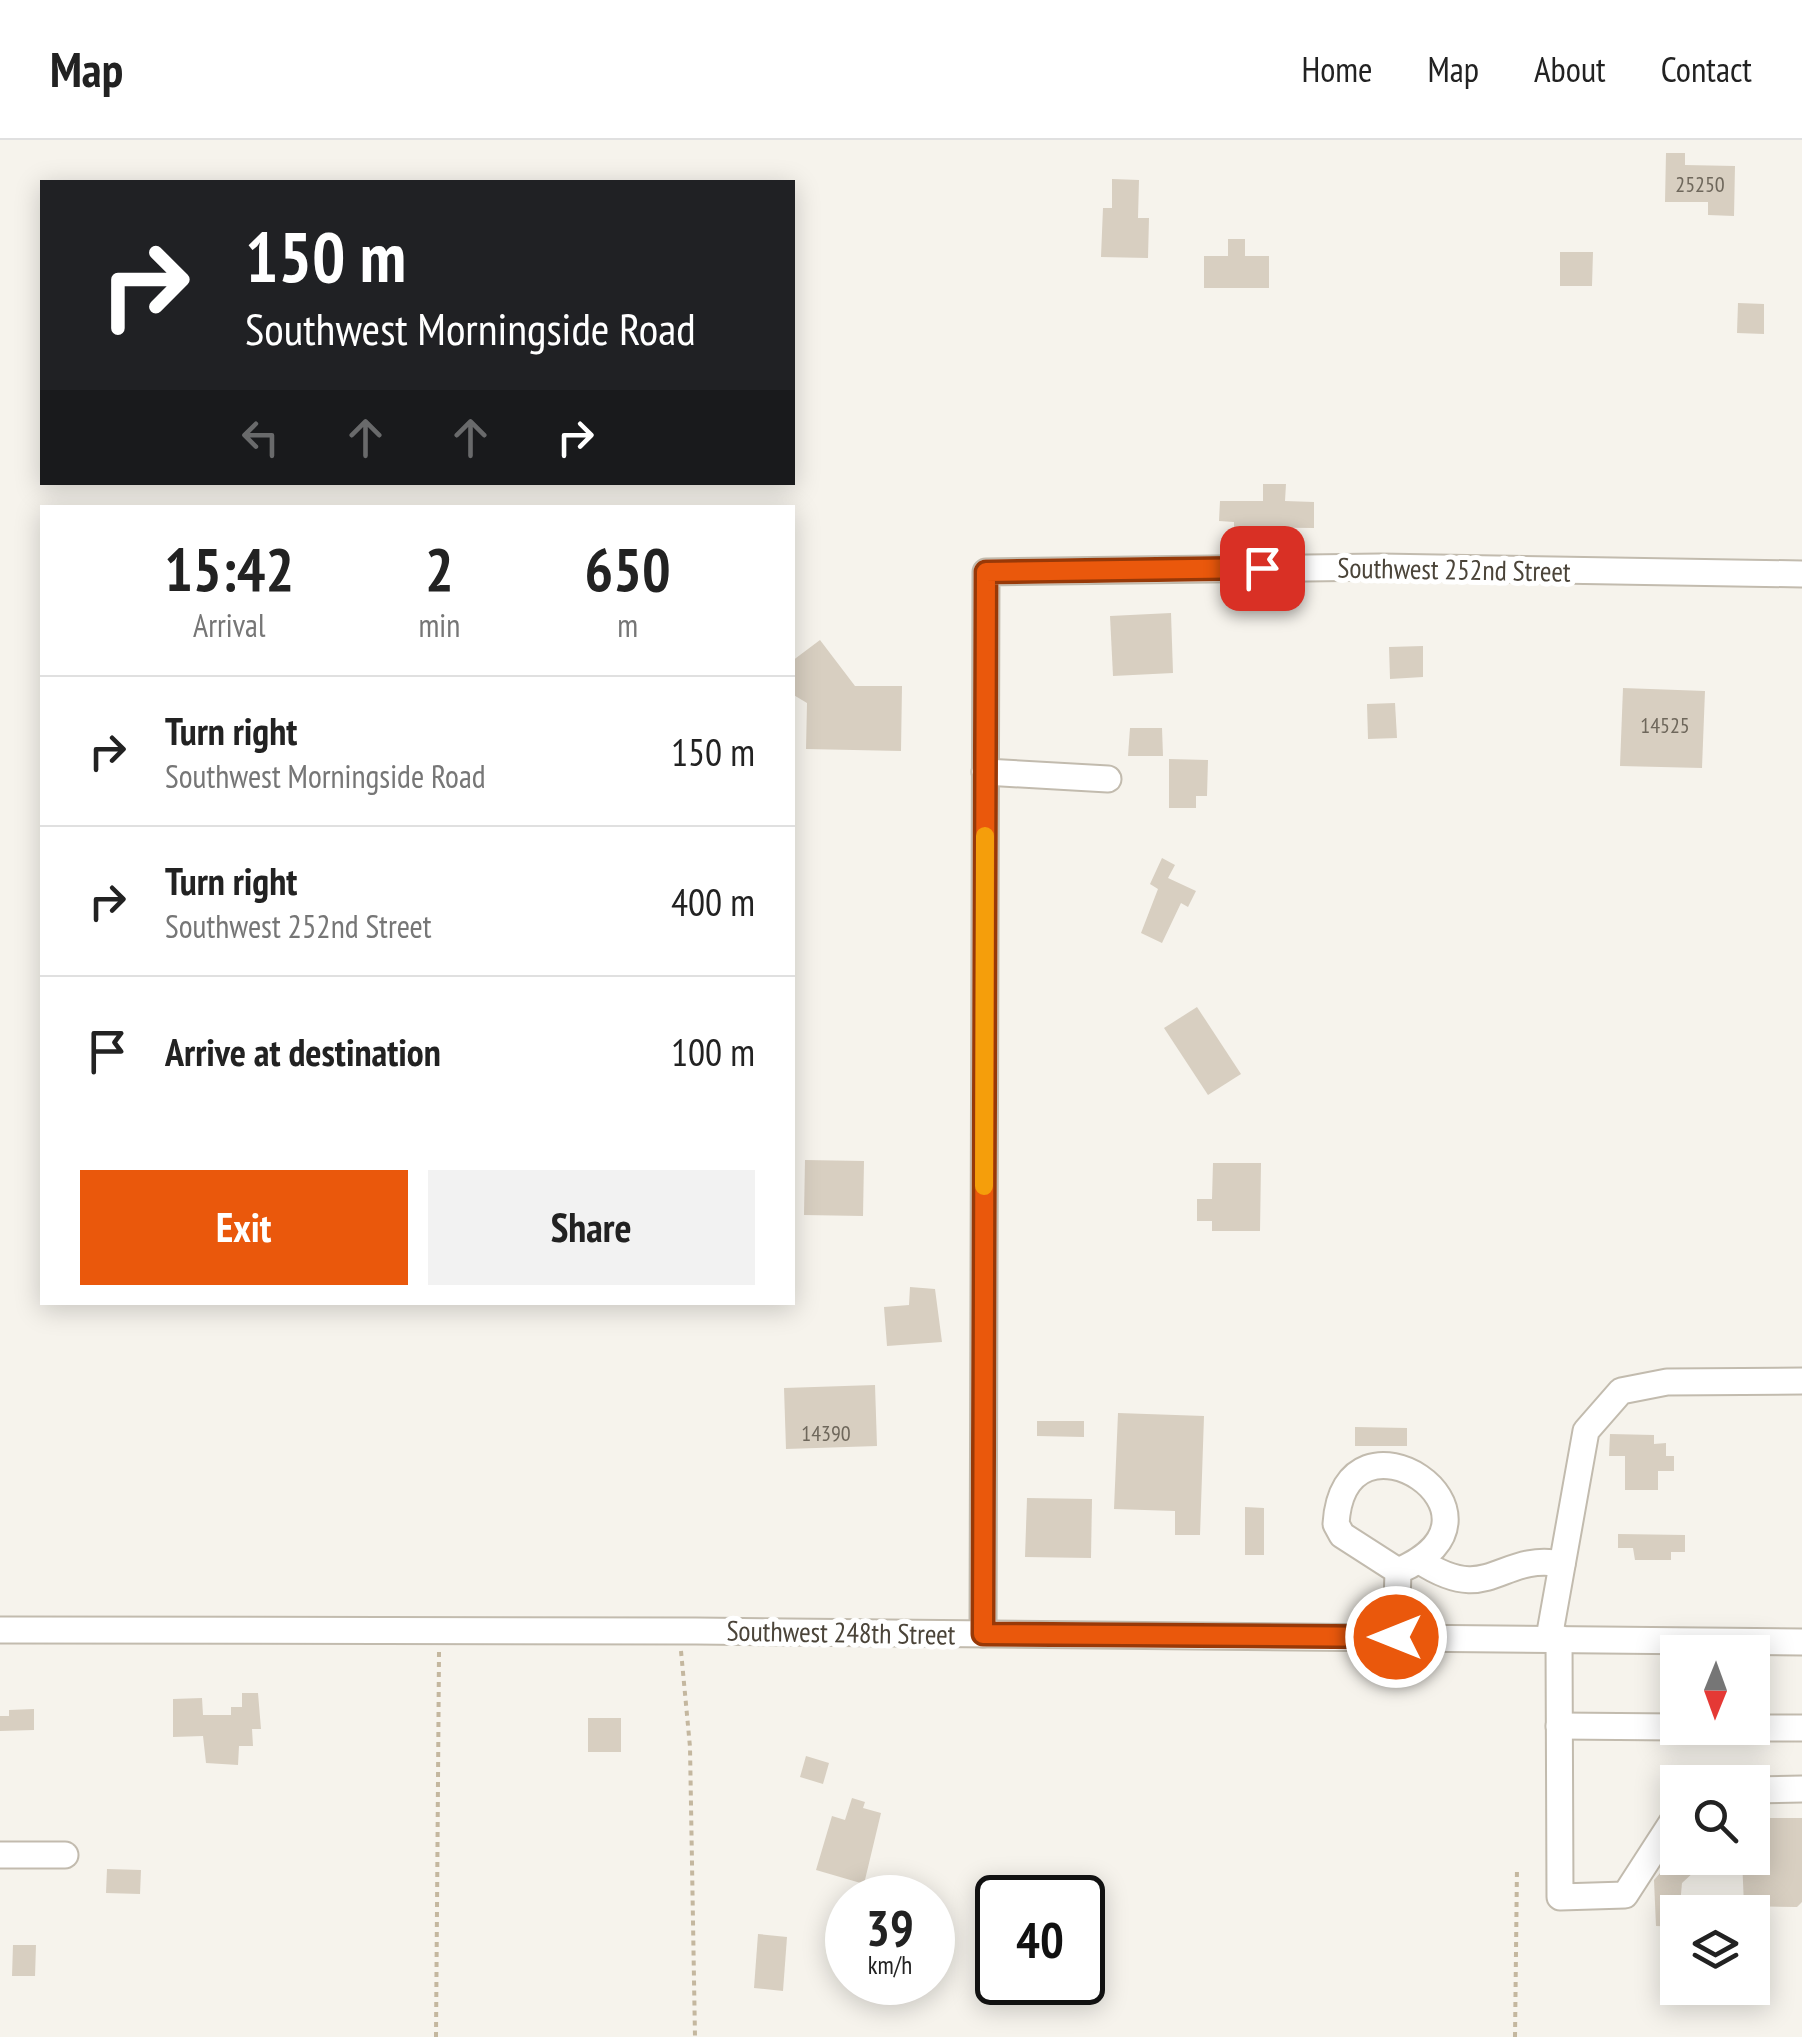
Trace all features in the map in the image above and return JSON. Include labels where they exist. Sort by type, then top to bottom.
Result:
[{"type":"street","name":"Southwest 252nd Street","points":[[985,772],[986,572],[1380,567],[1802,574]]},
{"type":"street","points":[[983,1634],[985,772],[1108,780]]},
{"type":"street","points":[[1660,1841],[1625,1895],[1560,1896],[1554,1638],[1562,1564],[1586,1431],[1621,1391],[1667,1382],[1802,1381]]},
{"type":"street","points":[[1396,1637],[1409,1566],[1468,1582],[1492,1578],[1528,1563],[1562,1564]]},
{"type":"street","name":"Southwest 248th Street","points":[[0,1630],[679,1631],[1802,1642]]},
{"type":"street","points":[[1559,1726],[1660,1727]]},
{"type":"street","points":[[1770,1728],[1802,1728]]},
{"type":"street","points":[[1770,1789],[1802,1788]]},
{"type":"street","points":[[0,1855],[65,1855]]},
{"type":"path","points":[[679,1631],[690,1748],[695,2037]]},
{"type":"path","points":[[436,2037],[439,1632]]},
{"type":"path","points":[[1515,2037],[1517,1868]]},
{"type":"building","points":[[1666,153],[1685,153],[1685,165],[1735,166],[1734,216],[1708,215],[1708,202],[1665,202]]},
{"type":"building","points":[[1112,179],[1139,180],[1138,218],[1149,218],[1148,258],[1101,257],[1103,208],[1112,208]]},
{"type":"building","points":[[1228,239],[1245,239],[1245,256],[1269,256],[1269,288],[1204,288],[1204,256],[1228,256]]},
{"type":"building","points":[[1560,252],[1593,252],[1592,286],[1560,286]]},
{"type":"building","points":[[1738,303],[1764,304],[1764,334],[1737,333]]},
{"type":"building","points":[[1263,484],[1286,484],[1285,501],[1314,502],[1314,528],[1234,527],[1234,522],[1219,521],[1220,501],[1263,501]]},
{"type":"building","points":[[1171,613],[1173,673],[1113,676],[1110,616]]},
{"type":"building","points":[[820,640],[855,686],[902,686],[901,751],[806,749],[807,703],[795,696],[795,659]]},
{"type":"building","points":[[1423,646],[1423,677],[1390,679],[1389,647]]},
{"type":"building","points":[[1623,688],[1705,691],[1702,768],[1620,766]]},
{"type":"building","points":[[1395,703],[1397,738],[1368,739],[1367,704]]},
{"type":"building","points":[[1130,728],[1162,728],[1163,756],[1128,756]]},
{"type":"building","points":[[1169,759],[1208,760],[1207,796],[1196,796],[1196,808],[1169,808]]},
{"type":"building","points":[[1162,858],[1175,865],[1168,878],[1196,891],[1188,907],[1181,903],[1162,943],[1141,933],[1158,889],[1150,884]]},
{"type":"building","points":[[1197,1007],[1241,1074],[1208,1095],[1164,1028]]},
{"type":"building","points":[[805,1160],[864,1161],[863,1216],[804,1215]]},
{"type":"building","points":[[1213,1163],[1261,1163],[1260,1231],[1212,1231],[1212,1221],[1197,1221],[1197,1199],[1212,1199]]},
{"type":"building","points":[[910,1287],[935,1289],[942,1342],[887,1346],[884,1307],[909,1305]]},
{"type":"building","points":[[875,1385],[877,1446],[786,1449],[784,1388]]},
{"type":"building","points":[[1118,1413],[1204,1416],[1200,1535],[1175,1535],[1175,1511],[1114,1509]]},
{"type":"building","points":[[1037,1421],[1084,1421],[1084,1437],[1037,1436]]},
{"type":"building","points":[[1355,1427],[1407,1428],[1407,1446],[1355,1446]]},
{"type":"building","points":[[1610,1434],[1654,1435],[1654,1444],[1666,1443],[1666,1456],[1674,1456],[1674,1471],[1658,1471],[1658,1490],[1625,1490],[1625,1456],[1609,1456]]},
{"type":"building","points":[[1027,1498],[1092,1499],[1091,1558],[1025,1557]]},
{"type":"building","points":[[1245,1507],[1264,1508],[1264,1555],[1245,1555]]},
{"type":"building","points":[[1618,1534],[1685,1535],[1685,1552],[1671,1552],[1671,1560],[1635,1560],[1633,1548],[1618,1548]]},
{"type":"building","points":[[242,1693],[258,1693],[261,1729],[252,1729],[253,1746],[239,1746],[238,1765],[206,1763],[203,1736],[173,1737],[173,1699],[202,1698],[203,1715],[231,1715],[231,1707],[242,1707]]},
{"type":"building","points":[[34,1709],[34,1730],[0,1731],[0,1716],[9,1716],[9,1710]]},
{"type":"building","points":[[588,1718],[621,1718],[621,1752],[588,1752]]},
{"type":"building","points":[[806,1756],[829,1763],[823,1784],[800,1777]]},
{"type":"building","points":[[852,1798],[865,1802],[863,1808],[881,1813],[866,1875],[833,1875],[816,1870],[832,1816],[845,1820]]},
{"type":"building","points":[[1770,1818],[1802,1818],[1802,1902],[1797,1907],[1770,1906],[1770,1895],[1744,1895],[1743,1875],[1770,1875]]},
{"type":"building","points":[[107,1869],[141,1870],[140,1894],[106,1893]]},
{"type":"building","points":[[1660,1873],[1691,1875],[1682,1883],[1681,1895],[1660,1895],[1660,1926],[1656,1926],[1654,1880]]},
{"type":"building","points":[[758,1934],[787,1937],[783,1991],[754,1988]]},
{"type":"building","points":[[13,1945],[36,1945],[35,1976],[12,1976]]},
{"type":"slow traffic","points":[[984,1186],[985,836]]},
{"type":"route","points":[[1262,568],[986,572],[983,1634],[1396,1637]]}]
